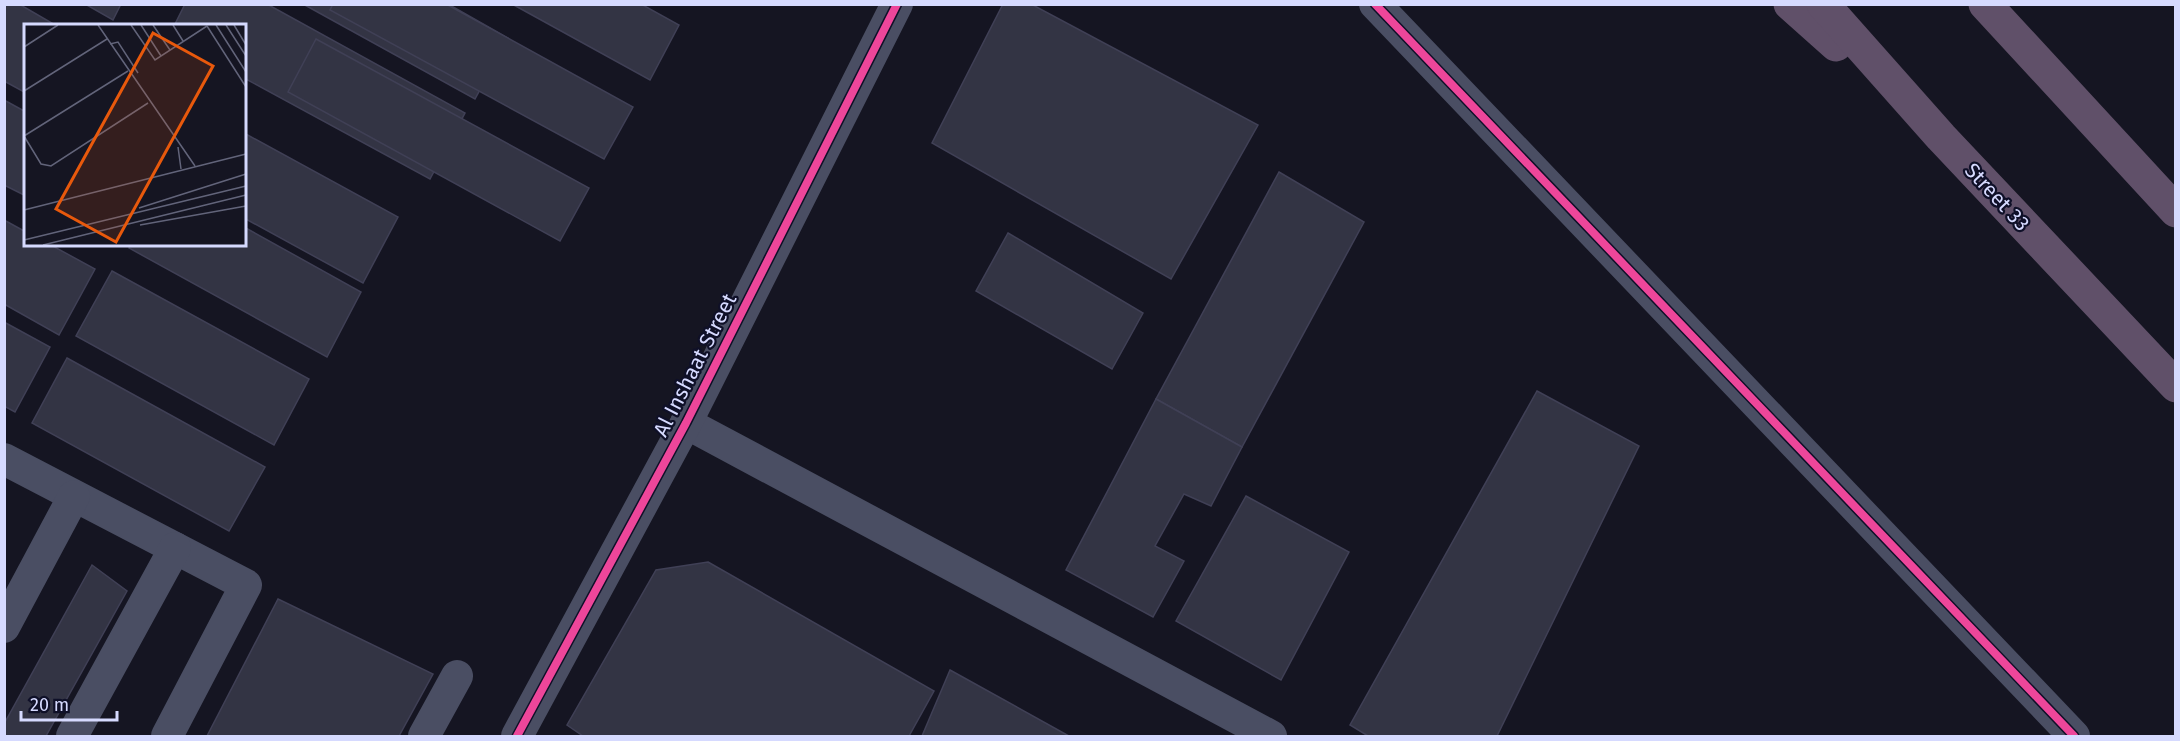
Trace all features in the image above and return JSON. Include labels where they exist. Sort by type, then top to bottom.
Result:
[{"type":"highway","points":[[1790,4],[1941,137]]},
{"type":"highway","name":"Street 33","points":[[1823,4],[1941,137],[2175,386]]},
{"type":"highway","points":[[1985,4],[2175,211]]},
{"type":"highway","points":[[1998,4],[2038,62]]},
{"type":"street","name":"Al Inshaat Street","points":[[517,736],[686,423],[897,4]]},
{"type":"street","points":[[1375,4],[2074,736]]},
{"type":"street","points":[[686,423],[1271,736]]},
{"type":"street","points":[[4,459],[246,585],[167,736]]},
{"type":"street","points":[[4,627],[74,496]]},
{"type":"street","points":[[72,736],[175,548]]},
{"type":"street","points":[[424,736],[457,676]]},
{"type":"building","points":[[4,4],[19,4],[54,24],[24,24],[24,92],[4,81]]},
{"type":"building","points":[[85,4],[121,4],[113,20]]},
{"type":"building","points":[[185,4],[267,4],[465,113],[430,179],[246,79],[246,24],[175,24]]},
{"type":"building","points":[[303,4],[448,4],[508,38],[475,99]]},
{"type":"building","points":[[333,4],[446,4],[633,107],[604,159],[330,10]]},
{"type":"building","points":[[512,4],[641,4],[679,25],[650,80]]},
{"type":"building","points":[[1003,4],[1031,4],[1258,125],[1171,279],[932,143]]},
{"type":"building","points":[[316,39],[589,188],[560,241],[288,92]]},
{"type":"building","points":[[4,100],[24,111],[24,195],[4,185]]},
{"type":"building","points":[[246,134],[398,217],[363,283],[246,219]]},
{"type":"building","points":[[1279,172],[1364,222],[1242,447],[1156,399]]},
{"type":"building","points":[[4,220],[24,231],[24,246],[53,246],[95,269],[59,335],[4,304]]},
{"type":"building","points":[[246,228],[361,292],[327,357],[129,248],[130,246],[246,246]]},
{"type":"building","points":[[1008,233],[1143,313],[1112,369],[976,291]]},
{"type":"building","points":[[112,271],[309,379],[274,445],[76,336]]},
{"type":"building","points":[[4,322],[50,347],[15,412],[4,406]]},
{"type":"building","points":[[67,358],[265,467],[229,531],[32,423]]},
{"type":"building","points":[[1537,391],[1639,446],[1497,736],[1368,736],[1350,725]]},
{"type":"building","points":[[1156,399],[1242,447],[1211,506],[1184,494],[1155,546],[1184,561],[1153,617],[1066,570]]},
{"type":"building","points":[[1246,496],[1349,552],[1281,680],[1176,621]]},
{"type":"building","points":[[708,562],[934,691],[909,736],[583,736],[567,725],[656,570]]},
{"type":"building","points":[[92,565],[127,591],[46,736],[4,736],[4,724]]},
{"type":"building","points":[[278,599],[433,674],[399,736],[207,736]]},
{"type":"building","points":[[950,670],[1069,736],[922,736]]},
{"type":"cycle path","points":[[517,736],[686,423],[897,4]]},
{"type":"cycle path","points":[[1375,4],[2074,736]]}]
